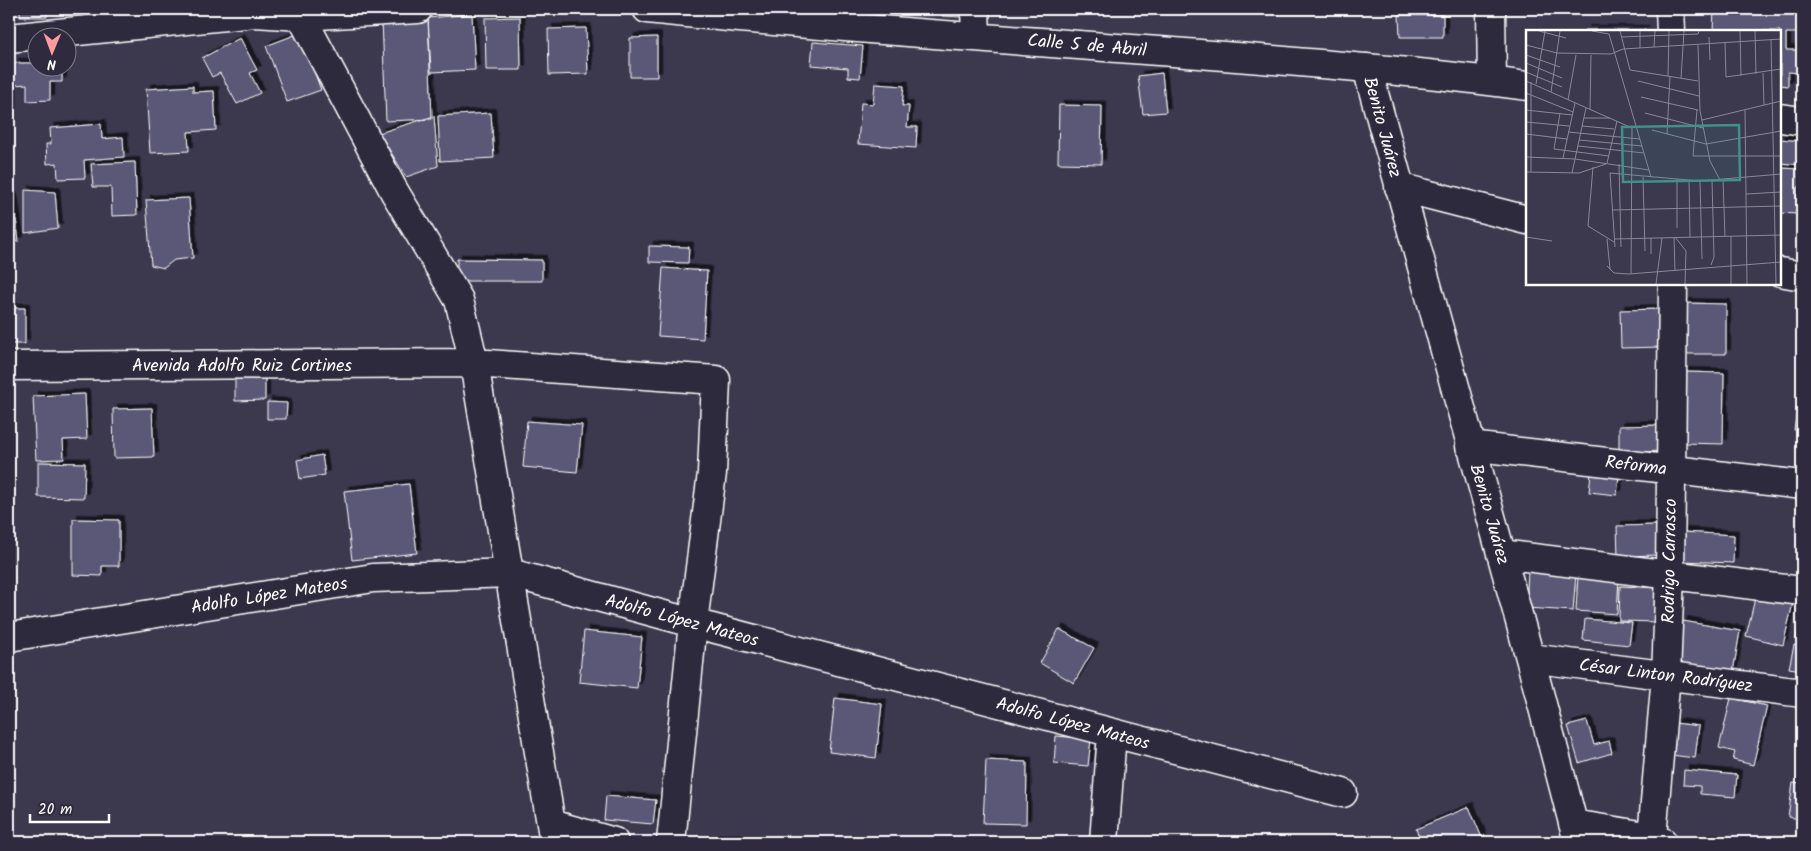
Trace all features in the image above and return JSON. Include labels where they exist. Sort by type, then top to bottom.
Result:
[{"type":"street","points":[[9,38],[255,11],[300,16],[418,9]]},
{"type":"street","name":"Calle 5 de Abril","points":[[647,9],[790,16],[976,36],[1367,68],[1526,86]]},
{"type":"street","points":[[975,9],[976,36]]},
{"type":"street","points":[[1491,9],[1492,81]]},
{"type":"street","points":[[1670,9],[1671,30]]},
{"type":"street","points":[[300,16],[394,191],[460,300],[474,363],[552,833],[614,842]]},
{"type":"street","name":"Benito Juárez","points":[[1367,68],[1530,658],[1576,833]]},
{"type":"street","points":[[1781,118],[1802,121]]},
{"type":"street","name":"Benito Juárez","points":[[1399,187],[1526,220]]},
{"type":"street","points":[[1781,272],[1802,276]]},
{"type":"street","name":"Rodrigo Carrasco","points":[[1658,840],[1670,575],[1673,285]]},
{"type":"street","name":"Avenida Adolfo Ruiz Cortines","points":[[9,366],[474,363],[716,380],[712,474],[693,623]]},
{"type":"street","name":"Reforma","points":[[1470,446],[1802,485]]},
{"type":"street","points":[[1501,554],[1802,592]]},
{"type":"street","name":"Adolfo López Mateos","points":[[9,636],[373,578],[510,573],[693,623],[1343,793]]},
{"type":"street","points":[[671,842],[693,623]]},
{"type":"street","name":"César Linton Rodríguez","points":[[1530,658],[1802,693]]},
{"type":"street","points":[[1104,842],[1112,733]]},
{"type":"street","points":[[1576,833],[1658,840]]},
{"type":"building","points":[[20,9],[47,9],[47,17],[20,17]]},
{"type":"building","points":[[873,9],[923,9],[923,14],[873,12]]},
{"type":"building","points":[[942,9],[963,9],[962,17],[942,16]]},
{"type":"building","points":[[1601,9],[1643,9],[1643,14],[1601,14]]},
{"type":"building","points":[[1714,9],[1802,9],[1802,33],[1786,33],[1786,50],[1802,50],[1802,73],[1788,72],[1788,86],[1781,85],[1781,30],[1713,30]]},
{"type":"building","points":[[472,14],[475,70],[431,72],[428,18]]},
{"type":"building","points":[[1399,15],[1443,15],[1443,37],[1400,37]]},
{"type":"building","points":[[520,17],[521,70],[486,70],[485,18]]},
{"type":"building","points":[[428,18],[432,119],[386,121],[382,20]]},
{"type":"building","points":[[586,28],[588,74],[549,75],[548,29]]},
{"type":"building","points":[[300,33],[321,90],[287,102],[266,46]]},
{"type":"building","points":[[657,37],[657,77],[630,77],[630,38]]},
{"type":"building","points":[[240,38],[257,70],[250,73],[260,93],[237,104],[220,73],[212,77],[202,58]]},
{"type":"building","points":[[813,42],[863,46],[860,78],[848,77],[848,68],[811,65]]},
{"type":"building","points":[[14,63],[28,63],[28,78],[62,78],[62,82],[50,82],[50,100],[27,101],[27,84],[14,85]]},
{"type":"building","points":[[1162,73],[1166,112],[1143,114],[1138,76]]},
{"type":"building","points":[[875,84],[904,86],[902,106],[909,106],[907,127],[917,127],[916,148],[858,144],[861,103],[873,104]]},
{"type":"building","points":[[193,86],[193,92],[214,91],[216,130],[188,132],[189,151],[150,153],[146,89]]},
{"type":"building","points":[[1059,105],[1102,106],[1101,164],[1058,163]]},
{"type":"building","points":[[491,113],[494,158],[440,161],[438,116]]},
{"type":"building","points":[[434,116],[438,166],[406,177],[379,133]]},
{"type":"building","points":[[101,124],[102,139],[123,137],[124,157],[84,160],[85,178],[58,179],[57,163],[47,164],[46,144],[51,144],[50,128]]},
{"type":"building","points":[[1781,139],[1802,141],[1802,165],[1781,163]]},
{"type":"building","points":[[135,162],[137,215],[112,216],[111,187],[93,187],[91,164]]},
{"type":"building","points":[[1781,168],[1802,169],[1802,187],[1798,187],[1797,214],[1781,213]]},
{"type":"building","points":[[25,190],[55,192],[58,228],[25,233]]},
{"type":"building","points":[[9,198],[13,198],[19,241],[9,242]]},
{"type":"building","points":[[189,198],[193,258],[174,260],[164,268],[151,265],[146,200]]},
{"type":"building","points":[[649,246],[689,247],[688,263],[649,262]]},
{"type":"building","points":[[457,259],[542,260],[542,281],[457,281]]},
{"type":"building","points":[[663,268],[707,271],[703,339],[658,336]]},
{"type":"building","points":[[1685,303],[1726,304],[1726,354],[1685,354]]},
{"type":"building","points":[[9,308],[25,308],[25,344],[9,344]]},
{"type":"building","points":[[1662,309],[1663,347],[1621,348],[1620,310]]},
{"type":"building","points":[[1684,372],[1724,373],[1723,444],[1683,443]]},
{"type":"building","points":[[265,378],[265,400],[235,401],[235,379]]},
{"type":"building","points":[[1799,393],[1802,393],[1802,430],[1794,430]]},
{"type":"building","points":[[85,394],[87,439],[63,440],[64,459],[36,460],[33,396]]},
{"type":"building","points":[[267,402],[287,403],[286,419],[267,419]]},
{"type":"building","points":[[152,408],[154,457],[114,458],[113,409]]},
{"type":"building","points":[[527,421],[582,425],[577,472],[523,467]]},
{"type":"building","points":[[1662,425],[1662,451],[1619,453],[1619,426]]},
{"type":"building","points":[[322,455],[325,475],[300,479],[297,460]]},
{"type":"building","points":[[38,462],[85,463],[84,498],[38,497]]},
{"type":"building","points":[[1591,473],[1619,475],[1617,495],[1589,492]]},
{"type":"building","points":[[409,484],[417,553],[352,560],[344,491]]},
{"type":"building","points":[[73,519],[119,520],[119,566],[102,566],[102,576],[73,575]]},
{"type":"building","points":[[1660,525],[1661,555],[1618,556],[1617,526]]},
{"type":"building","points":[[1682,532],[1734,535],[1733,563],[1681,561]]},
{"type":"building","points":[[1528,571],[1576,574],[1573,611],[1526,608]]},
{"type":"building","points":[[1578,574],[1619,576],[1617,614],[1576,611]]},
{"type":"building","points":[[1620,586],[1660,588],[1659,622],[1619,621]]},
{"type":"building","points":[[1757,590],[1794,599],[1783,645],[1746,636]]},
{"type":"building","points":[[1802,609],[1802,641],[1796,639]]},
{"type":"building","points":[[1585,619],[1632,623],[1629,645],[1583,640]]},
{"type":"building","points":[[1683,621],[1740,631],[1733,672],[1677,663]]},
{"type":"building","points":[[1059,629],[1094,648],[1074,683],[1040,663]]},
{"type":"building","points":[[584,631],[642,637],[637,688],[579,682]]},
{"type":"building","points":[[1794,645],[1802,646],[1802,670],[1789,668]]},
{"type":"building","points":[[835,698],[882,704],[876,758],[829,752]]},
{"type":"building","points":[[1731,698],[1767,706],[1753,765],[1733,760],[1735,752],[1719,748]]},
{"type":"building","points":[[1587,721],[1594,745],[1609,741],[1612,753],[1579,763],[1568,726]]},
{"type":"building","points":[[1675,723],[1699,726],[1695,758],[1671,755]]},
{"type":"building","points":[[1056,736],[1091,739],[1088,766],[1054,763]]},
{"type":"building","points":[[986,760],[1027,762],[1026,824],[983,823]]},
{"type":"building","points":[[1684,770],[1737,775],[1735,797],[1700,794],[1700,786],[1683,785]]},
{"type":"building","points":[[1793,783],[1802,784],[1802,819],[1788,817]]},
{"type":"building","points":[[606,796],[656,800],[653,824],[604,820]]},
{"type":"building","points":[[1469,807],[1482,838],[1471,842],[1421,842],[1416,829]]}]
